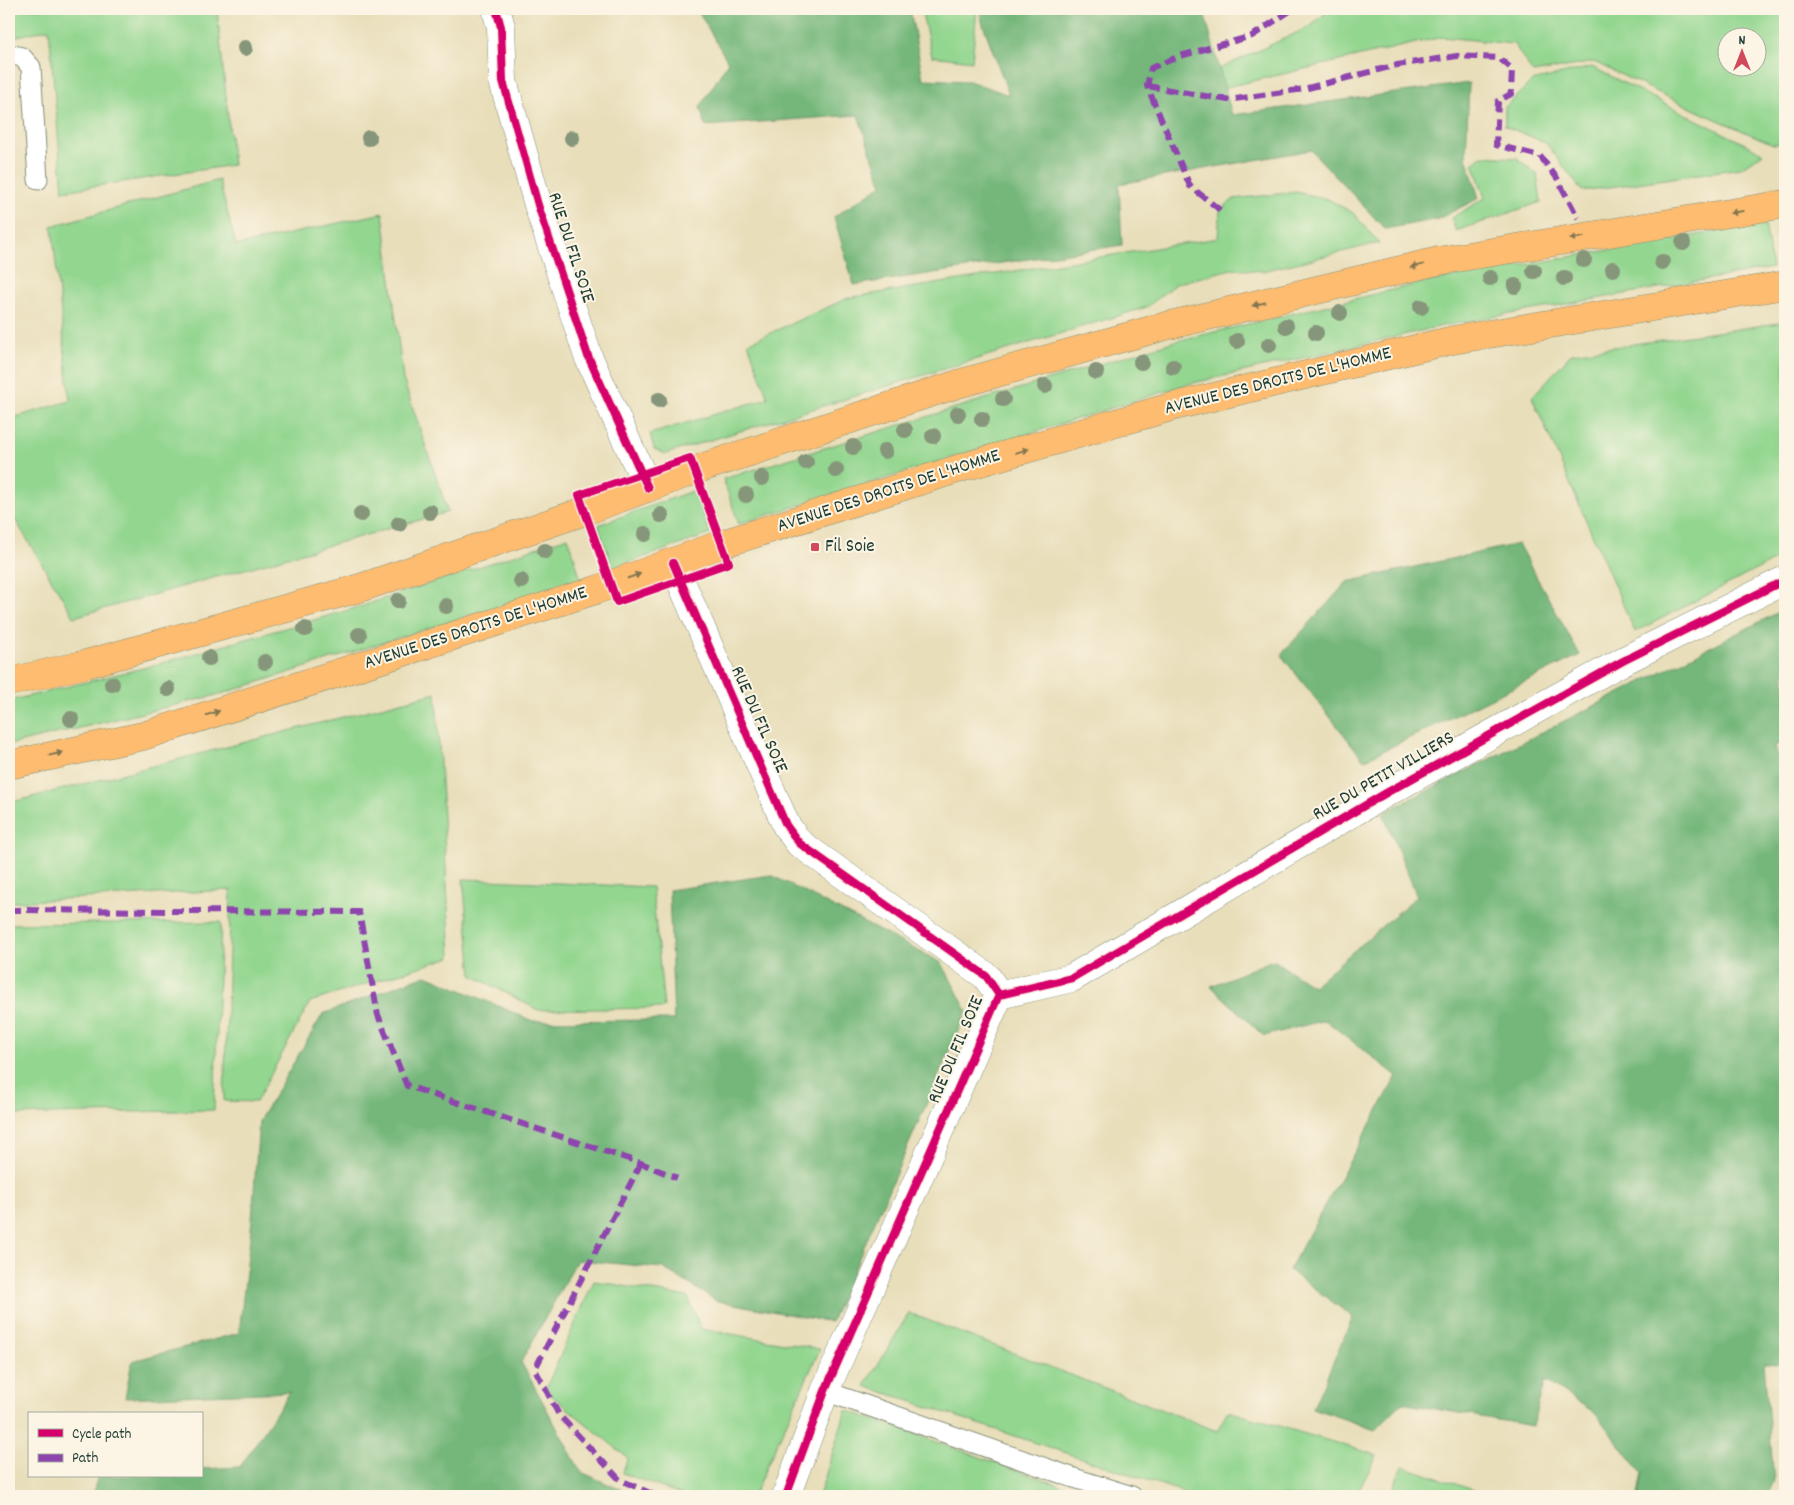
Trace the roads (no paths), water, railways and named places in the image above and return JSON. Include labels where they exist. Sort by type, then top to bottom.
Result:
[{"type":"main road","points":[[9,682],[86,664],[360,588],[716,463],[958,384],[1171,325],[1438,260],[1785,204]]},
{"type":"main road","name":"AVENUE DES DROITS DE L'HOMME","points":[[9,765],[143,736],[596,590],[722,544],[967,466],[1171,407],[1453,340],[1785,285]]},
{"type":"street","name":"RUE DU FIL SOIE","points":[[496,9],[501,27],[503,81],[538,205],[588,356],[648,488]]},
{"type":"street","name":"RUE DU FIL SOIE","points":[[673,563],[786,825],[798,843],[986,976],[999,995],[826,1391],[786,1496]]},
{"type":"street","name":"RUE DU PETIT VILLIERS","points":[[999,995],[1072,978],[1386,793],[1623,661],[1785,580]]},
{"type":"lane","points":[[9,54],[22,57],[31,67],[38,180]]},
{"type":"lane","points":[[826,1391],[1074,1478],[1132,1496]]},
{"type":"place","name":"Fil Soie","points":[[815,547]]}]
